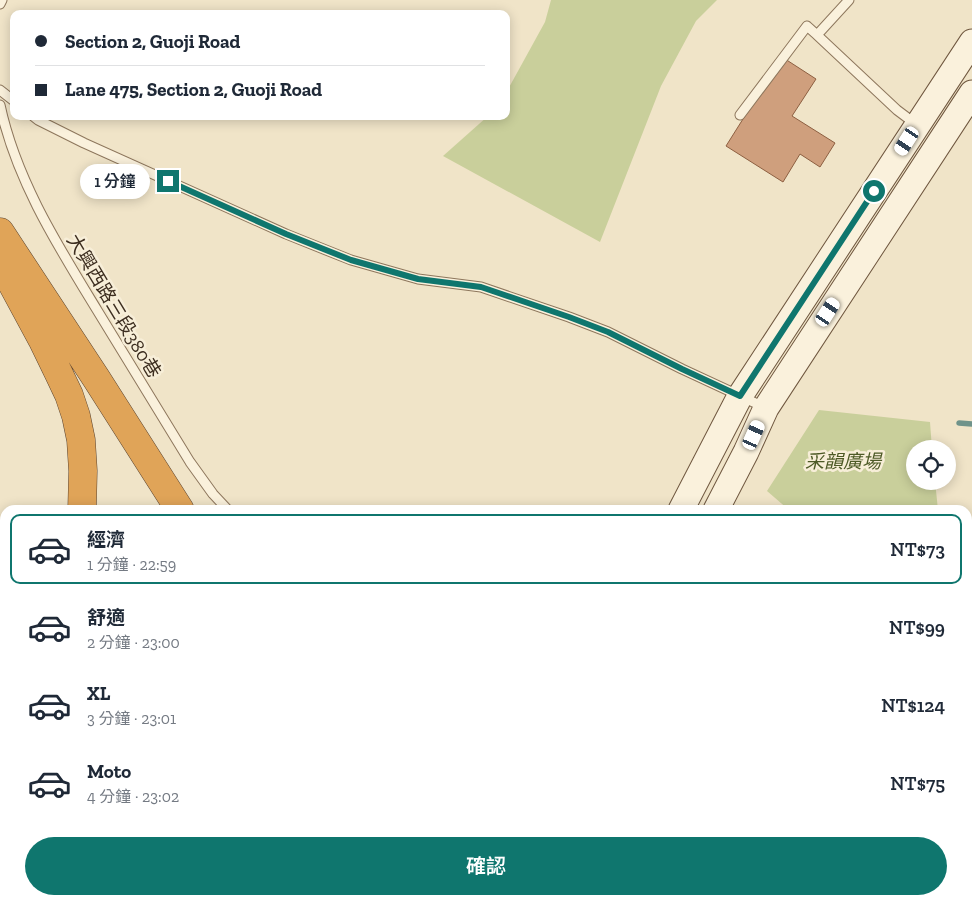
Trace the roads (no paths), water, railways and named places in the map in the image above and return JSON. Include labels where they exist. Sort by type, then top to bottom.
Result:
[{"type":"highway","points":[[0,232],[177,505]]},
{"type":"highway","points":[[0,262],[42,339],[69,396],[76,416],[83,471],[82,505]]},
{"type":"street","points":[[684,505],[740,396],[972,42]]},
{"type":"street","points":[[719,505],[766,408],[972,93]]},
{"type":"street","points":[[922,118],[949,128]]},
{"type":"lane","points":[[0,4],[2,0]]},
{"type":"lane","points":[[817,35],[850,0]]},
{"type":"lane","points":[[740,115],[807,26],[897,110],[922,118]]},
{"type":"lane","points":[[0,90],[10,98]]},
{"type":"lane","name":"大興西路三段380巷","points":[[0,105],[4,126],[17,161],[38,209],[60,250],[190,462],[223,505]]},
{"type":"lane","points":[[38,120],[84,143],[286,234],[351,260],[418,279],[481,287],[569,317],[608,332],[766,408]]},
{"type":"waterway","points":[[959,423],[972,424]]},
{"type":"park label","name":"采韻廣場","points":[[843,461]]}]
